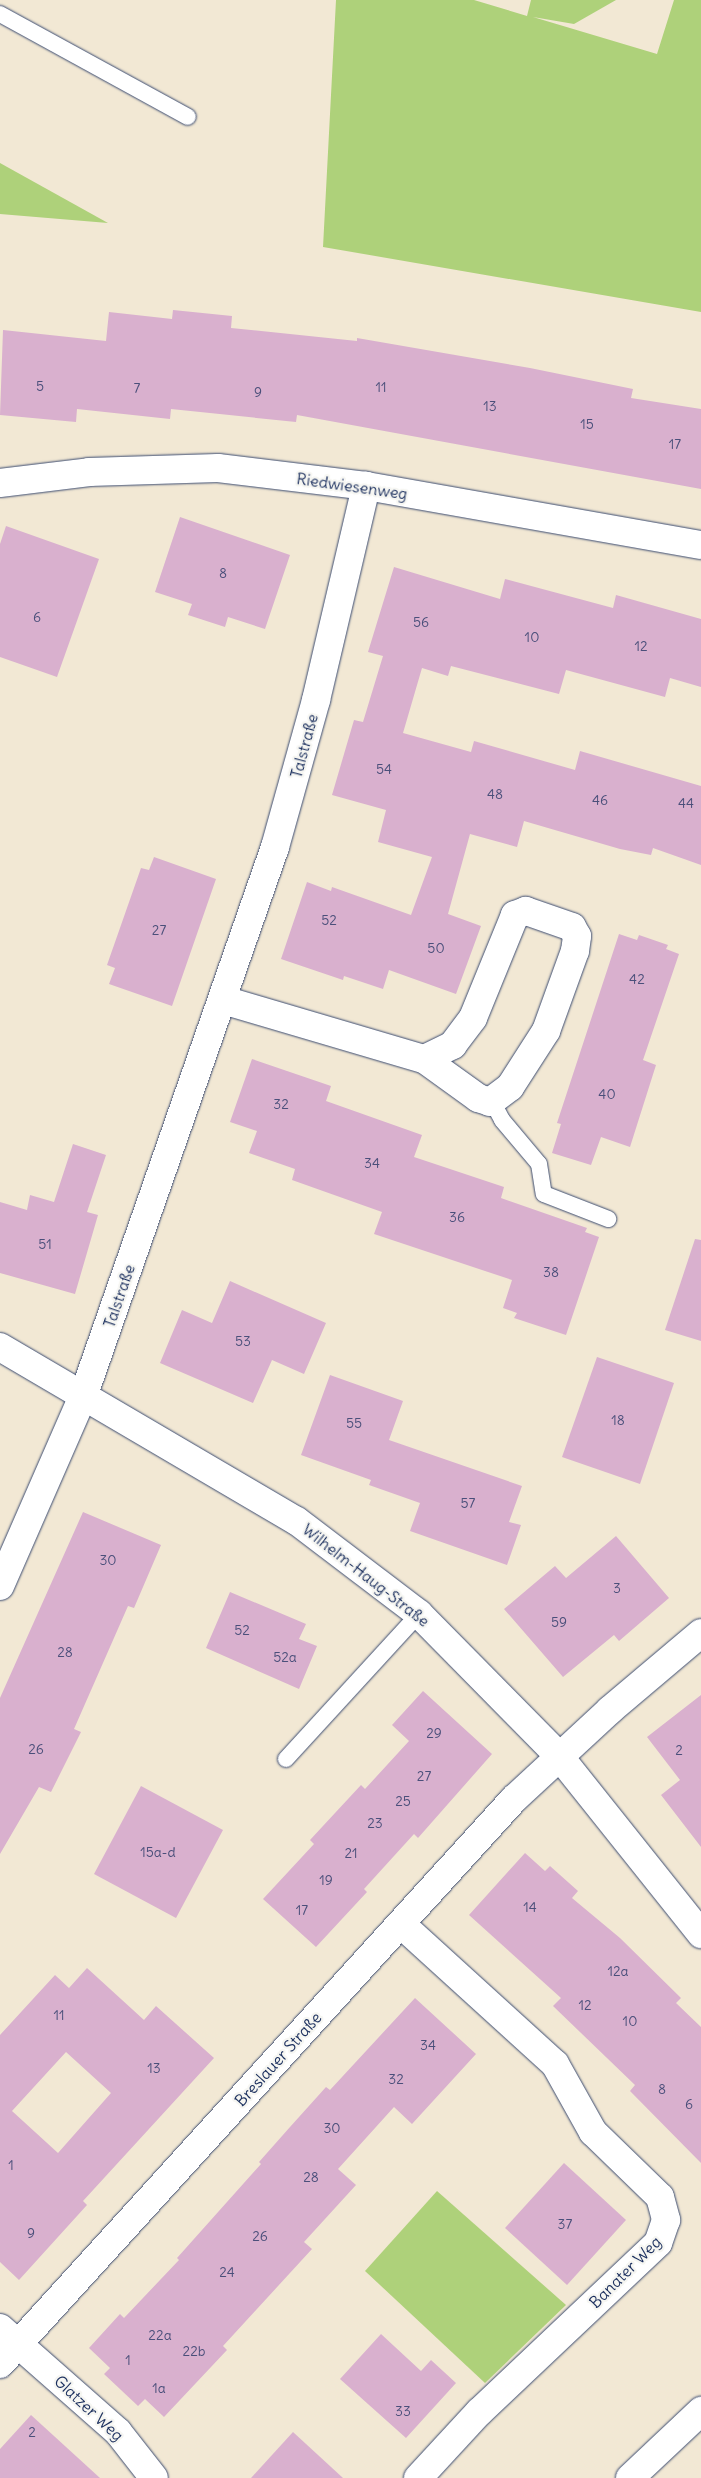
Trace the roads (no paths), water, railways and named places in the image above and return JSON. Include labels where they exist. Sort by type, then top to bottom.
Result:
[{"type":"street","name":"Riedwiesenweg","points":[[0,483],[89,472],[218,468],[366,486],[701,545]]},
{"type":"street","name":"Talstraße","points":[[0,1586],[84,1394],[223,1000],[294,786],[366,486]]},
{"type":"street","points":[[223,1000],[424,1059],[478,1098],[492,1101],[510,1087],[546,1031],[575,951],[577,936],[572,927],[526,911],[515,915],[473,1018],[453,1045],[424,1059]]},
{"type":"street","name":"Wilhelm-Haug-Straße","points":[[0,1347],[84,1394],[297,1520],[419,1614],[559,1756],[701,1934]]},
{"type":"street","name":"Breslauer Straße","points":[[0,2364],[10,2335],[401,1924],[514,1799],[559,1756],[701,1633]]},
{"type":"street","name":"Banater Weg","points":[[401,1924],[555,2064],[593,2132],[660,2197],[666,2220],[658,2243],[479,2412],[418,2478]]},
{"type":"street","name":"Glatzer Weg","points":[[10,2335],[118,2432],[154,2478]]},
{"type":"street","points":[[630,2478],[701,2411]]},
{"type":"lane","points":[[0,14],[188,117]]},
{"type":"lane","points":[[492,1101],[502,1120],[539,1164],[544,1194],[608,1218]]},
{"type":"lane","points":[[286,1759],[419,1614]]}]
